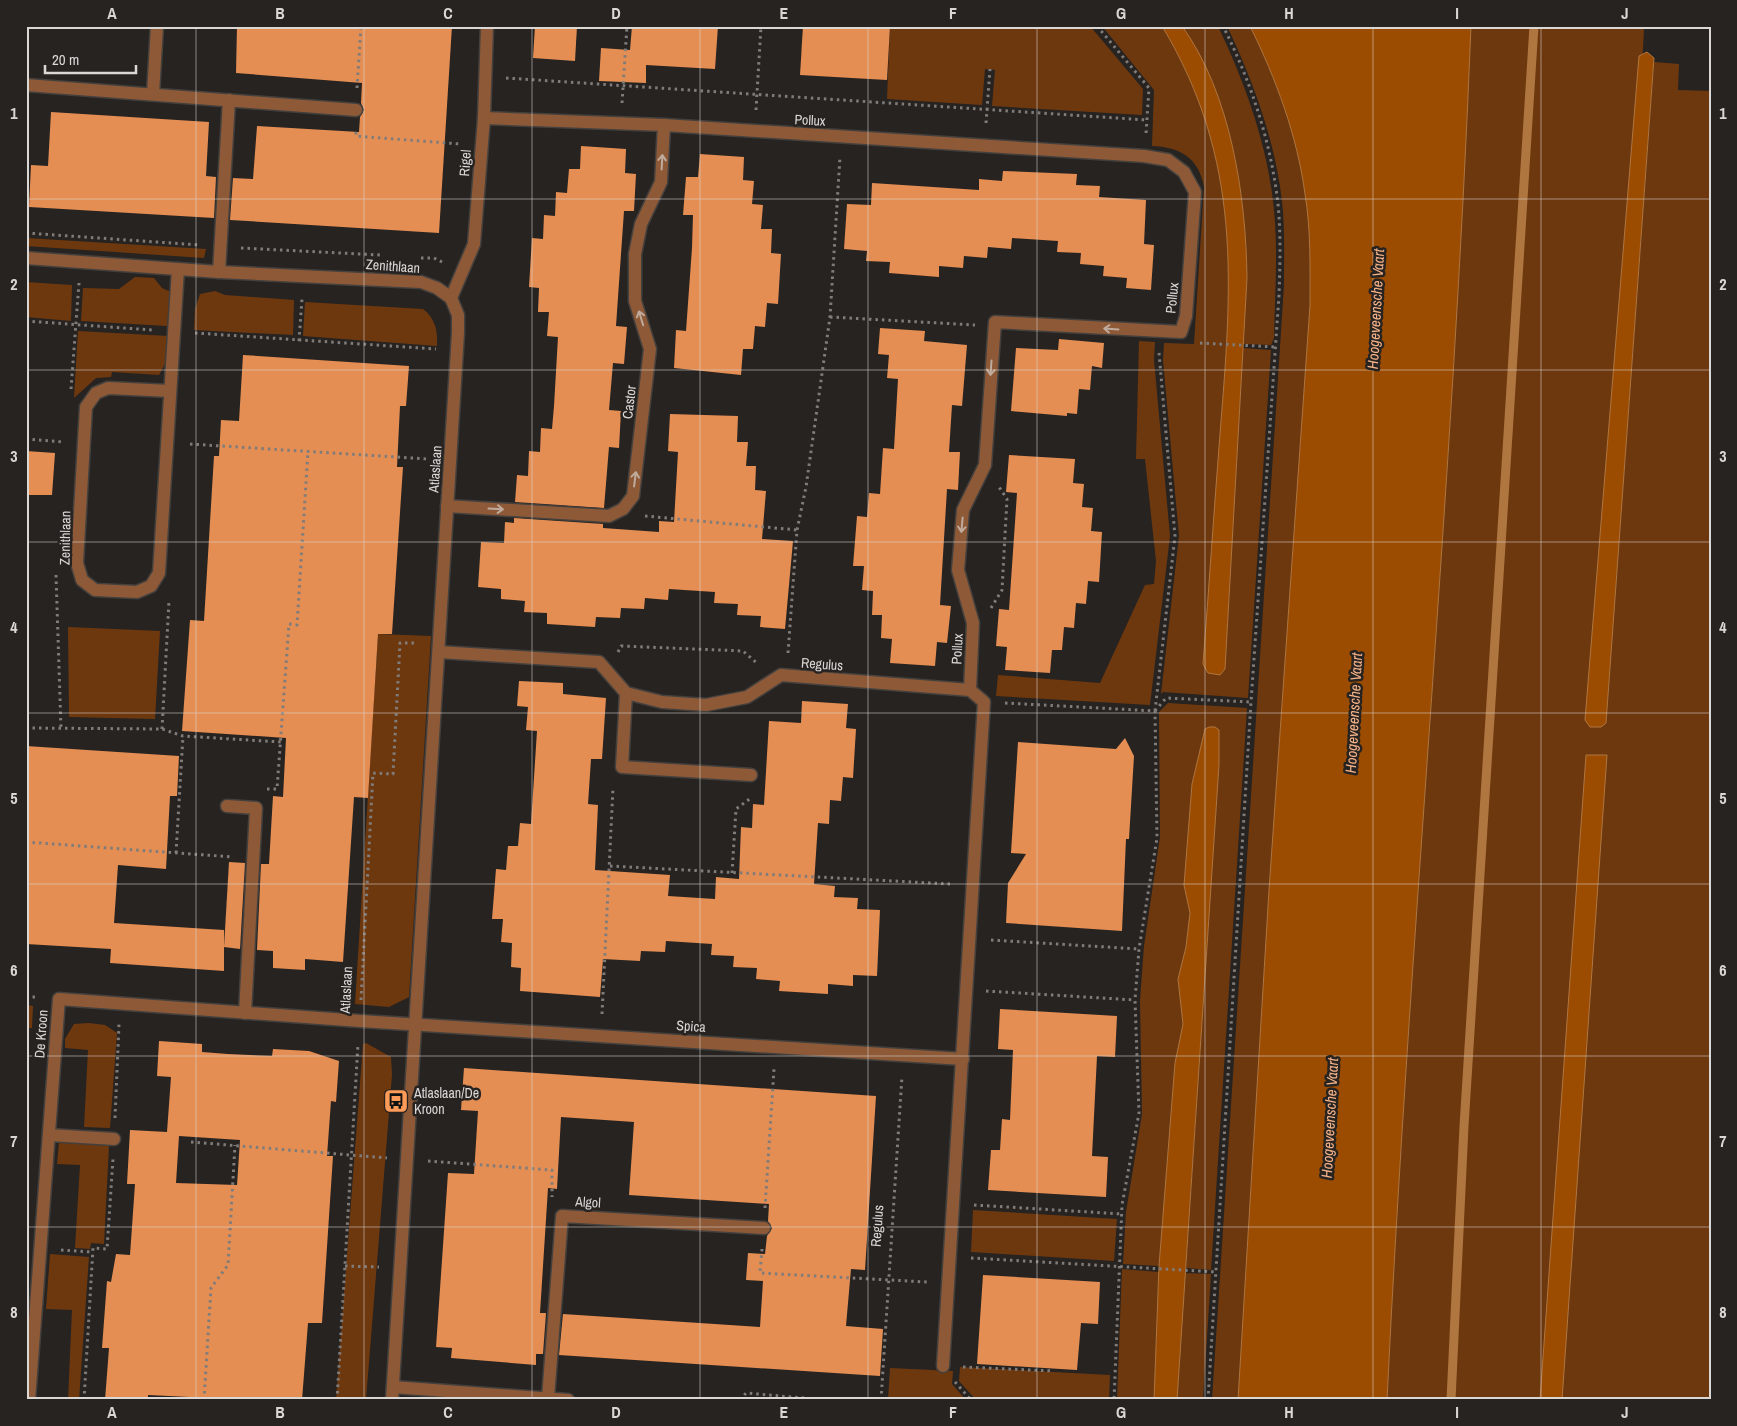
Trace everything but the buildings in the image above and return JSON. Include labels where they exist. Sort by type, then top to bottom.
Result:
[{"type":"street","points":[[153,94],[157,26]]},
{"type":"street","name":"Rigel","points":[[451,298],[474,244],[484,118],[487,26]]},
{"type":"street","points":[[26,85],[356,110]]},
{"type":"street","points":[[219,272],[229,100]]},
{"type":"street","name":"Pollux","points":[[484,118],[620,123],[1144,156],[1168,160],[1184,172],[1195,192],[1186,316],[1181,332],[995,322],[985,465],[963,510],[958,570],[973,626],[970,690]]},
{"type":"street","name":"Castor","points":[[623,509],[633,496],[650,349],[635,300],[635,254],[641,224],[661,182],[664,126]]},
{"type":"street","name":"Zenithlaan","points":[[26,258],[219,272],[421,282],[437,288],[451,298]]},
{"type":"street","points":[[158,573],[178,269]]},
{"type":"street","name":"Atlaslaan","points":[[392,1393],[417,1025],[457,350],[458,315],[451,298]]},
{"type":"street","points":[[86,407],[96,393],[108,388],[170,391]]},
{"type":"street","name":"Zenithlaan","points":[[86,407],[77,563],[82,580],[95,590],[137,592],[151,586],[158,573]]},
{"type":"street","points":[[448,506],[609,516],[623,509]]},
{"type":"street","points":[[439,648],[599,662],[626,693],[622,767],[751,775]]},
{"type":"street","name":"Regulus","points":[[626,693],[662,702],[706,705],[747,697],[783,676],[970,690]]},
{"type":"street","points":[[943,1366],[984,702],[970,690]]},
{"type":"street","points":[[227,806],[256,808],[245,1013]]},
{"type":"street","name":"De Kroon","points":[[29,1400],[59,999],[417,1025]]},
{"type":"street","name":"Spica","points":[[417,1025],[963,1059]]},
{"type":"street","points":[[49,1135],[114,1139]]},
{"type":"street","name":"Algol","points":[[548,1398],[562,1216],[764,1228]]},
{"type":"street","points":[[392,1393],[568,1400]]},
{"type":"path","points":[[361,26],[356,136],[482,145]]},
{"type":"path","points":[[620,123],[626,26]]},
{"type":"path","points":[[754,132],[762,26]]},
{"type":"path","points":[[1097,26],[1149,88],[1144,156]]},
{"type":"path","points":[[1208,1400],[1251,702],[1276,347],[1280,248],[1278,203],[1262,121],[1241,60],[1223,26]]},
{"type":"path","points":[[985,146],[990,69]]},
{"type":"path","name":"Pollux","points":[[485,77],[1147,120]]},
{"type":"path","points":[[599,662],[615,657],[621,646],[743,651],[756,663],[783,676],[797,530],[806,487],[830,317],[841,137]]},
{"type":"path","points":[[26,232],[220,247],[385,256]]},
{"type":"path","points":[[414,257],[434,258],[462,273]]},
{"type":"path","points":[[81,262],[70,404],[86,407]]},
{"type":"path","points":[[299,341],[304,276]]},
{"type":"path","points":[[830,317],[994,326]]},
{"type":"path","points":[[26,321],[299,341],[457,350]]},
{"type":"path","points":[[1114,1400],[1122,1214],[1139,1113],[1135,1000],[1139,950],[1157,838],[1154,711],[1175,536],[1158,360],[1160,332]]},
{"type":"path","points":[[1213,344],[1276,347]]},
{"type":"path","points":[[26,439],[84,443]]},
{"type":"path","points":[[166,442],[451,461]]},
{"type":"path","points":[[256,808],[256,789],[277,789],[289,624],[296,625],[308,451]]},
{"type":"path","points":[[973,626],[982,624],[1002,590],[1007,499],[985,465]]},
{"type":"path","points":[[623,509],[636,515],[797,530]]},
{"type":"path","points":[[61,729],[56,575],[77,563]]},
{"type":"path","points":[[158,573],[170,582],[162,729]]},
{"type":"path","name":"Atlaslaan","points":[[337,1400],[373,773],[393,774],[400,642],[439,648]]},
{"type":"path","points":[[1154,711],[1166,698],[1251,702]]},
{"type":"path","points":[[984,702],[1154,711]]},
{"type":"path","points":[[26,728],[162,729],[184,736],[280,742]]},
{"type":"path","points":[[176,853],[184,736]]},
{"type":"path","points":[[601,1036],[614,778],[622,767]]},
{"type":"path","points":[[732,873],[736,809],[751,797],[751,775]]},
{"type":"path","points":[[26,842],[252,858]]},
{"type":"path","points":[[610,866],[973,886]]},
{"type":"path","points":[[970,938],[1139,950]]},
{"type":"path","points":[[967,990],[1135,1000]]},
{"type":"path","points":[[84,1400],[92,1252],[93,1248],[107,1249],[120,1004]]},
{"type":"path","points":[[776,1047],[760,1273],[948,1283]]},
{"type":"path","name":"Regulus","points":[[881,1400],[903,1055]]},
{"type":"path","points":[[204,1400],[211,1288],[228,1265],[235,1145]]},
{"type":"path","points":[[953,1204],[1122,1214]]},
{"type":"path","points":[[40,1249],[92,1252]]},
{"type":"path","points":[[950,1256],[1216,1272]]},
{"type":"path","points":[[345,1266],[400,1268]]},
{"type":"path","points":[[943,1366],[1052,1371]]},
{"type":"path","points":[[956,1367],[955,1383],[971,1400]]},
{"type":"path","points":[[740,1400],[746,1394],[826,1400]]},
{"type":"shaded area","points":[[890,26],[1090,26],[1143,89],[1142,115],[992,106],[995,70],[985,69],[982,105],[887,99]]},
{"type":"shaded area","points":[[1102,26],[1162,26],[1188,76],[1207,126],[1219,175],[1226,224],[1227,326],[1203,664],[1220,675],[1225,669],[1243,348],[1271,350],[1248,698],[1163,692],[1161,694],[1179,536],[1163,360],[1164,343],[1194,344],[1204,187],[1198,168],[1187,156],[1171,149],[1152,146],[1154,90]]},
{"type":"shaded area","points":[[1182,26],[1218,26],[1244,87],[1264,150],[1272,193],[1275,229],[1274,338],[1271,345],[1243,344],[1245,247],[1243,216],[1234,154],[1208,74]]},
{"type":"shaded area","points":[[1227,26],[1250,26],[1277,87],[1291,129],[1297,150],[1307,208],[1310,249],[1310,305],[1269,890],[1238,1400],[1212,1400],[1284,285],[1283,211],[1279,178],[1262,111],[1246,68]]},
{"type":"shaded area","points":[[1471,26],[1640,26],[1644,30],[1606,723],[1654,62],[1679,64],[1678,90],[1711,91],[1711,1400],[1387,1400],[1396,1228],[1453,370]]},
{"type":"shaded area","points":[[26,238],[206,249],[204,258],[26,246]]},
{"type":"shaded area","points":[[135,277],[154,278],[162,288],[171,292],[167,326],[81,321],[83,288],[119,289]]},
{"type":"shaded area","points":[[26,282],[72,285],[71,321],[26,317]]},
{"type":"shaded area","points":[[215,291],[225,295],[294,300],[293,335],[194,330],[195,309],[200,294]]},
{"type":"shaded area","points":[[305,302],[423,309],[435,325],[437,346],[303,336]]},
{"type":"shaded area","points":[[78,331],[168,336],[166,362],[159,375],[112,372],[111,377],[96,378],[74,398]]},
{"type":"shaded area","points":[[1139,341],[1155,342],[1154,360],[1170,536],[1150,705],[996,696],[998,675],[1100,683],[1145,585],[1154,584],[1156,561],[1145,459],[1136,459]]},
{"type":"shaded area","points":[[68,627],[160,631],[155,719],[69,717]]},
{"type":"shaded area","points":[[378,634],[431,636],[409,997],[389,1007],[355,1004]]},
{"type":"shaded area","points":[[1168,703],[1247,708],[1211,1270],[1186,1268],[1219,765],[1205,729],[1192,784],[1184,885],[1190,913],[1186,947],[1178,979],[1183,1024],[1175,1063],[1159,1266],[1123,1264],[1126,1212],[1142,1114],[1140,1001],[1144,946],[1160,837],[1159,712]]},
{"type":"shaded area","points":[[26,1005],[33,1006],[32,1028],[26,1028]]},
{"type":"shaded area","points":[[74,1024],[105,1025],[117,1033],[110,1128],[84,1127],[88,1050],[65,1048],[65,1039]]},
{"type":"shaded area","points":[[366,1043],[391,1057],[392,1075],[366,1400],[336,1400],[363,1044]]},
{"type":"shaded area","points":[[59,1142],[109,1146],[104,1244],[91,1243],[90,1249],[75,1248],[80,1165],[57,1164]]},
{"type":"shaded area","points":[[973,1210],[1117,1219],[1114,1261],[971,1252]]},
{"type":"shaded area","points":[[50,1254],[89,1257],[79,1400],[68,1400],[72,1310],[46,1309]]},
{"type":"shaded area","points":[[1122,1269],[1159,1272],[1154,1400],[1117,1400]]},
{"type":"shaded area","points":[[1185,1273],[1211,1274],[1203,1400],[1177,1400]]},
{"type":"shaded area","points":[[960,1367],[1110,1375],[1109,1400],[976,1400],[959,1381]]},
{"type":"shaded area","points":[[890,1368],[953,1371],[952,1384],[966,1400],[888,1400]]},
{"type":"water","points":[[1162,26],[1182,26],[1199,53],[1213,83],[1224,114],[1239,180],[1246,246],[1247,278],[1225,669],[1220,675],[1208,673],[1203,664],[1227,326],[1226,224],[1219,175],[1207,126],[1188,76]]},
{"type":"water","name":"Hoogeveensche Vaart","points":[[1250,26],[1471,26],[1453,370],[1396,1228],[1387,1400],[1238,1400],[1269,890],[1310,305],[1307,208],[1297,150],[1277,87]]},
{"type":"water","points":[[1647,52],[1654,58],[1606,723],[1601,727],[1590,727],[1585,720],[1639,56]]},
{"type":"water","points":[[1215,727],[1219,730],[1219,765],[1177,1400],[1154,1400],[1159,1266],[1175,1063],[1183,1024],[1178,979],[1186,947],[1190,913],[1184,885],[1192,784],[1205,729]]},
{"type":"water","points":[[1586,755],[1607,755],[1562,1400],[1540,1400]]},
{"type":"waterway","points":[[1451,1400],[1464,1126],[1534,26]]},
{"type":"place","name":"Atlaslaan/De Kroon","points":[[396,1101]]}]
